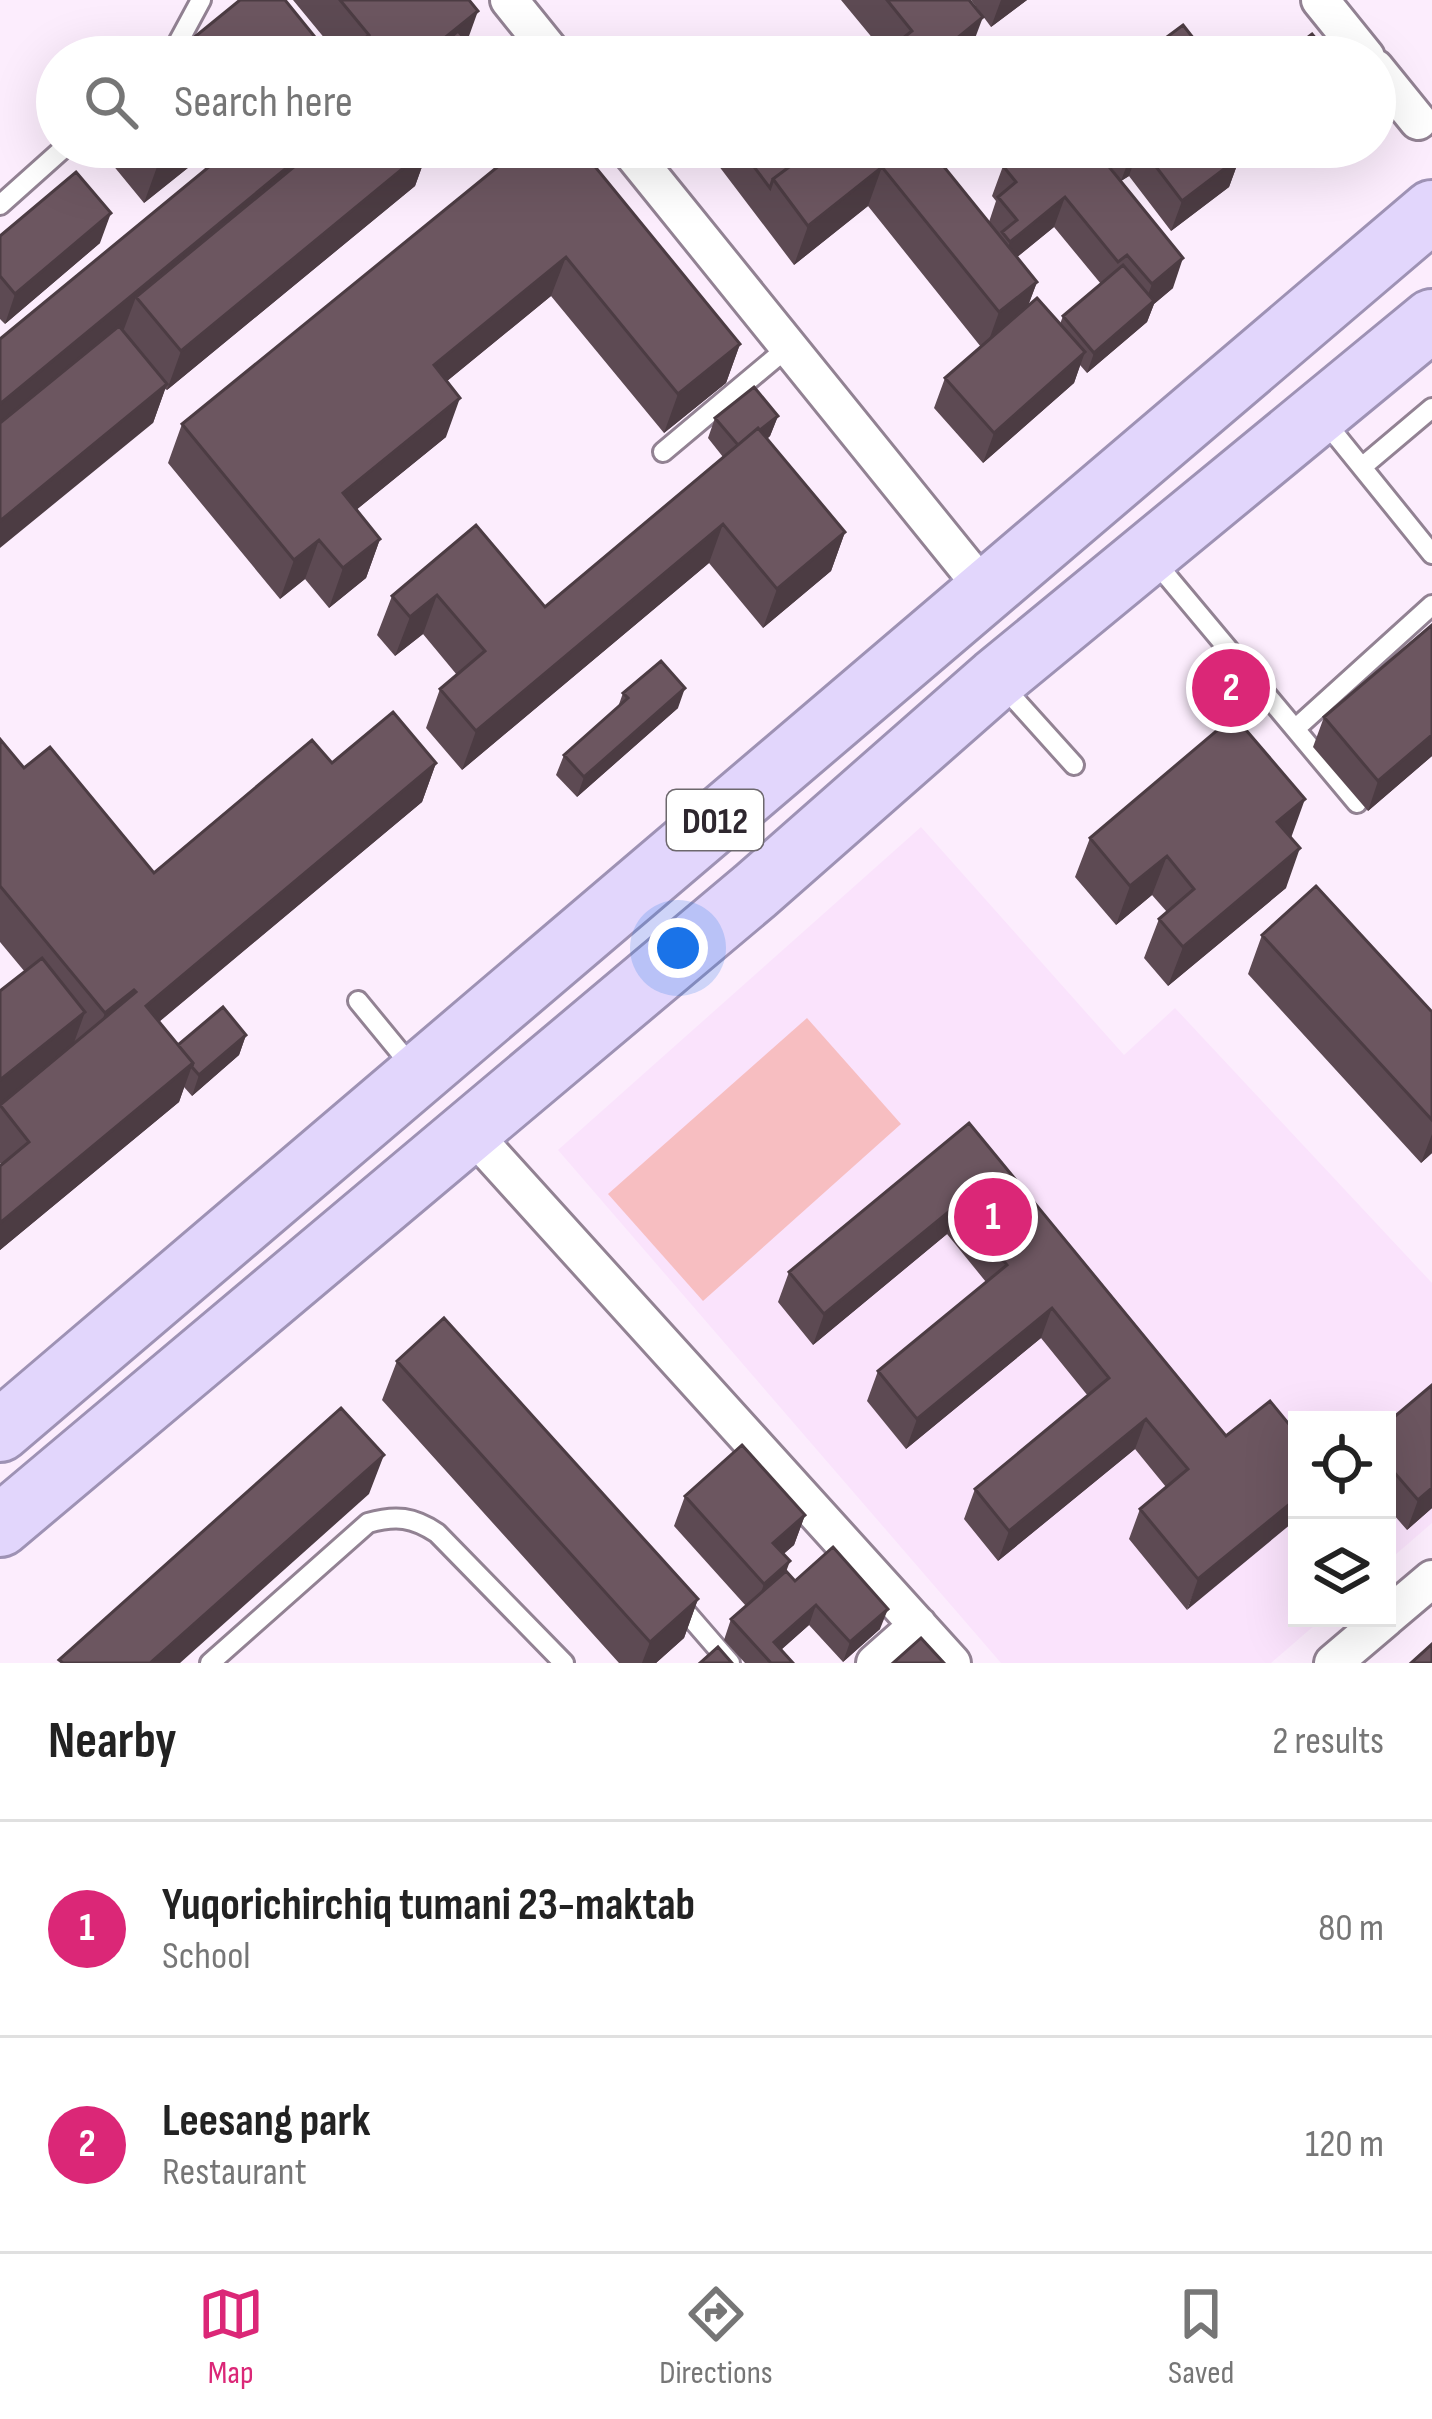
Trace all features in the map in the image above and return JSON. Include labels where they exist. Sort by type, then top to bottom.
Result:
[{"type":"highway","name":"D012","points":[[0,1431],[1432,211]]},
{"type":"highway","name":"D012","points":[[0,1526],[755,891],[996,679],[1432,320]]},
{"type":"highway","points":[[420,1076],[469,1130]]},
{"type":"street","points":[[509,0],[538,36]]},
{"type":"street","points":[[1320,0],[1349,36]]},
{"type":"street","points":[[1396,94],[1418,121]]},
{"type":"street","points":[[643,168],[985,590]]},
{"type":"street","points":[[469,1130],[952,1663]]},
{"type":"street","points":[[1396,1609],[1432,1579]]},
{"type":"street","points":[[874,1663],[918,1625]]},
{"type":"street","points":[[1333,1663],[1374,1627]]},
{"type":"lane","points":[[182,36],[201,0]]},
{"type":"lane","points":[[0,205],[41,168]]},
{"type":"lane","points":[[663,452],[787,348]]},
{"type":"lane","points":[[1362,467],[1432,408]]},
{"type":"lane","points":[[1319,414],[1432,554]]},
{"type":"lane","points":[[1148,554],[1358,803]]},
{"type":"lane","points":[[1295,729],[1432,605]]},
{"type":"lane","points":[[996,679],[1074,765]]},
{"type":"lane","points":[[358,1001],[420,1076]]},
{"type":"lane","points":[[210,1663],[368,1523],[391,1516],[417,1520],[437,1533],[564,1663]]},
{"type":"lane","points":[[668,1592],[730,1663]]},
{"type":"shaded area","points":[[921,827],[1124,1055],[1175,1008],[1432,1283],[1432,1523],[1396,1554],[1396,1411],[1288,1411],[1288,1627],[1313,1627],[1271,1663],[1001,1663],[558,1150]]},
{"type":"shaded area","points":[[807,1018],[901,1124],[703,1301],[608,1194]]},
{"type":"building","points":[[240,0],[285,0],[314,36],[196,36]]},
{"type":"building","points":[[340,0],[469,0],[478,11],[447,36],[369,35]]},
{"type":"building","points":[[887,0],[969,0],[983,17],[960,36],[906,36],[912,31]]},
{"type":"building","points":[[1183,25],[1192,36],[1168,36]]},
{"type":"building","points":[[208,168],[287,168],[0,404],[0,339]]},
{"type":"building","points":[[293,168],[403,168],[181,351],[136,297]]},
{"type":"building","points":[[496,168],[596,168],[740,344],[678,394],[566,257],[434,365],[460,398],[343,493],[380,539],[343,568],[319,540],[294,560],[182,424]]},
{"type":"building","points":[[755,168],[788,168],[773,179],[770,188]]},
{"type":"building","points":[[788,168],[881,168],[808,226],[773,179]]},
{"type":"building","points":[[883,168],[945,168],[1037,282],[999,312]]},
{"type":"building","points":[[1005,168],[1110,168],[1183,258],[1152,284],[1127,255],[1118,262],[1065,197],[1010,242],[1002,232],[1017,220],[998,197],[1016,182]]},
{"type":"building","points":[[1157,168],[1226,168],[1182,201]]},
{"type":"building","points":[[76,172],[111,213],[15,294],[0,276],[0,236]]},
{"type":"building","points":[[1123,265],[1154,301],[1094,353],[1063,316]]},
{"type":"building","points":[[1037,298],[1085,352],[994,433],[945,378]]},
{"type":"building","points":[[119,326],[167,384],[0,521],[0,423]]},
{"type":"building","points":[[754,387],[778,416],[738,445],[715,418]]},
{"type":"building","points":[[758,428],[845,532],[777,589],[723,524],[476,731],[440,689],[485,651],[437,595],[410,617],[392,596],[476,525],[545,607]]},
{"type":"building","points":[[1432,625],[1432,735],[1378,781],[1324,717]]},
{"type":"building","points":[[661,661],[685,688],[584,777],[564,755],[628,698],[623,693]]},
{"type":"building","points":[[393,712],[436,763],[146,1006],[193,1063],[0,1223],[0,1166],[29,1142],[0,1105],[136,992],[105,1013],[0,886],[0,739],[24,768],[50,747],[154,873],[312,740],[332,763]]},
{"type":"building","points":[[1234,716],[1305,799],[1277,822],[1300,848],[1183,947],[1159,919],[1194,889],[1167,856],[1130,886],[1090,838]]},
{"type":"building","points":[[1316,886],[1432,1012],[1432,1120],[1262,935]]},
{"type":"building","points":[[42,958],[85,1012],[0,1080],[0,991]]},
{"type":"building","points":[[223,1007],[246,1035],[199,1075],[178,1045]]},
{"type":"building","points":[[969,1123],[1226,1436],[1270,1401],[1288,1423],[1288,1505],[1198,1579],[1140,1509],[1188,1469],[1146,1419],[1009,1531],[975,1489],[1109,1378],[1052,1308],[917,1419],[878,1371],[1007,1265],[958,1204],[824,1314],[789,1272]]},
{"type":"building","points":[[444,1318],[698,1599],[650,1642],[397,1361]]},
{"type":"building","points":[[1432,1385],[1432,1488],[1418,1500],[1396,1474],[1396,1415]]},
{"type":"building","points":[[341,1408],[384,1455],[150,1663],[59,1660]]},
{"type":"building","points":[[742,1445],[805,1515],[773,1543],[790,1561],[764,1584],[685,1496]]},
{"type":"building","points":[[833,1547],[888,1609],[850,1642],[816,1605],[774,1642],[793,1663],[771,1663],[731,1619],[786,1571],[795,1581]]},
{"type":"building","points":[[921,1638],[944,1663],[893,1663]]},
{"type":"building","points":[[1432,1644],[1432,1663],[1411,1663]]},
{"type":"building","points":[[718,1647],[732,1663],[700,1663]]},
{"type":"place","name":"Leesang park","points":[[1231,688]]},
{"type":"place","name":"Yuqorichirchiq tumani 23-maktab","points":[[993,1217]]}]
